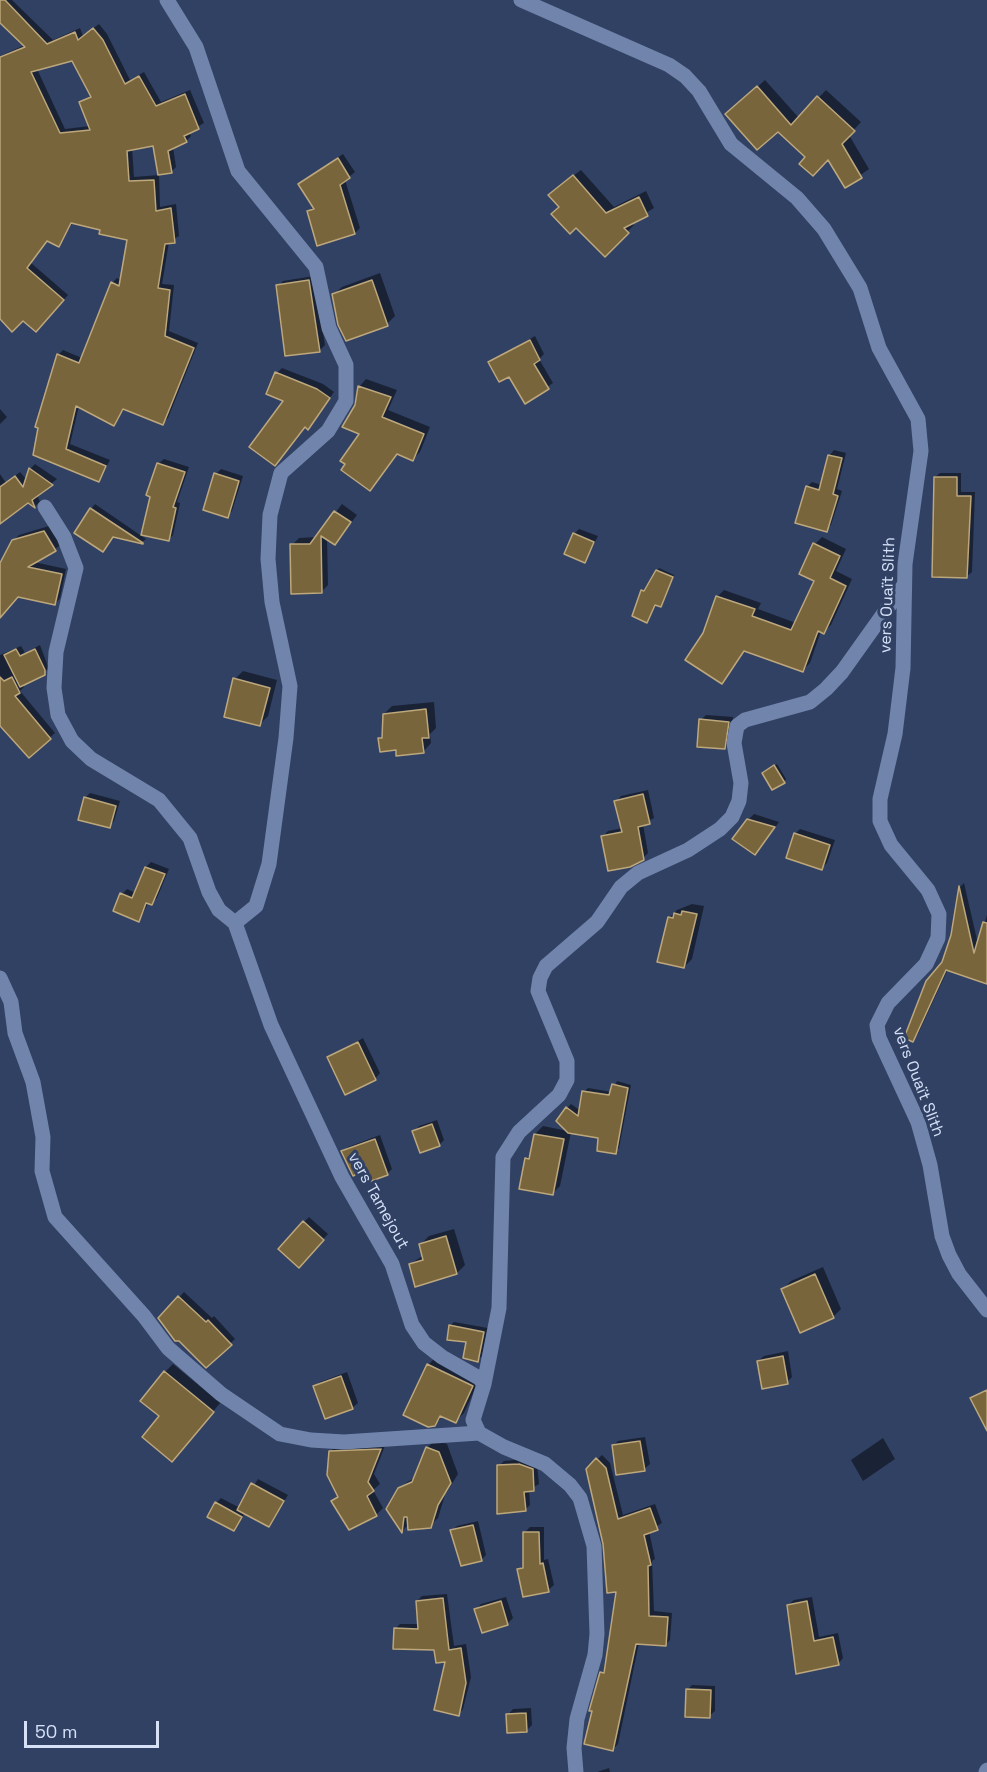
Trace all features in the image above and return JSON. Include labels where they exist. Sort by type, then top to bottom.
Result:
[{"type":"street","points":[[45,507],[64,537],[76,568],[56,652],[54,688],[58,715],[72,741],[91,759],[159,800],[190,838],[209,892],[219,910],[235,923],[256,906],[268,864],[286,738],[290,686],[272,602],[268,559],[270,514],[282,472],[328,431],[346,401],[346,365],[329,328],[316,267],[238,171],[195,47],[167,0]]},
{"type":"street","name":"vers Ouaït Slith","points":[[521,0],[669,65],[685,76],[699,91],[731,144],[797,198],[824,229],[860,288],[879,348],[918,419],[921,451],[906,549],[903,668],[895,734],[880,799],[880,821],[891,845],[928,890],[939,914],[938,938],[926,964],[881,1012],[878,1025],[879,1038],[918,1122],[930,1165],[942,1236],[949,1255],[987,1310]]},
{"type":"street","points":[[576,1772],[574,1748],[578,1719],[595,1655],[597,1634],[594,1546],[589,1522],[580,1498],[570,1485],[545,1464],[504,1447],[479,1432],[473,1420],[484,1384],[499,1308],[503,1157],[519,1132],[559,1095],[567,1080],[567,1061],[538,991],[540,978],[546,966],[597,922],[621,887],[638,873],[688,850],[720,829],[732,817],[739,801],[741,783],[734,743],[737,726],[745,720],[810,702],[826,689],[842,672],[904,585]]},
{"type":"street","name":"vers Tamejout","points":[[235,923],[271,1025],[342,1177],[392,1264],[412,1325],[424,1343],[479,1378],[484,1384]]},
{"type":"street","points":[[0,978],[11,1002],[15,1033],[33,1082],[43,1137],[42,1171],[55,1217],[144,1316],[168,1348],[221,1394],[280,1434],[311,1440],[344,1442],[479,1432]]},
{"type":"building","points":[[0,0],[5,0],[47,44],[75,32],[78,40],[93,28],[103,40],[125,84],[139,76],[156,106],[185,94],[199,129],[184,136],[187,142],[168,151],[172,173],[158,175],[153,146],[127,151],[129,181],[154,180],[156,211],[171,208],[175,243],[165,244],[158,288],[170,290],[165,336],[194,348],[163,425],[123,409],[114,426],[76,406],[66,449],[106,466],[99,482],[33,455],[38,428],[35,427],[57,354],[79,363],[111,282],[119,286],[127,240],[99,234],[100,230],[71,223],[59,247],[47,241],[27,268],[64,300],[36,332],[23,321],[12,332],[0,319],[0,57],[25,47],[0,23]],"holes":[[[72,61],[91,97],[79,102],[90,130],[60,133],[31,72]]]},
{"type":"building","points":[[757,86],[791,125],[817,96],[855,131],[842,144],[862,178],[845,188],[828,160],[813,176],[799,164],[805,157],[778,132],[757,150],[725,114]]},
{"type":"building","points":[[338,158],[350,178],[340,185],[355,234],[317,246],[307,211],[314,209],[298,184]]},
{"type":"building","points":[[573,175],[606,213],[639,197],[648,216],[624,228],[629,233],[605,257],[576,228],[570,234],[551,214],[559,207],[548,195]]},
{"type":"building","points":[[309,280],[320,352],[285,356],[276,285]]},
{"type":"building","points":[[372,280],[388,326],[346,341],[338,325],[332,294]]},
{"type":"building","points":[[530,340],[540,360],[534,364],[549,389],[525,404],[509,377],[499,382],[488,362]]},
{"type":"building","points":[[275,372],[317,389],[330,398],[308,430],[305,427],[275,466],[249,447],[283,401],[266,394]]},
{"type":"building","points":[[358,386],[391,397],[382,417],[424,434],[413,461],[397,454],[370,491],[341,470],[345,464],[340,461],[359,434],[342,427],[355,405]]},
{"type":"building","points":[[828,455],[842,458],[833,494],[838,496],[827,532],[795,523],[806,486],[819,490]]},
{"type":"building","points":[[157,463],[185,472],[173,507],[176,508],[169,541],[141,535],[150,497],[146,495]]},
{"type":"building","points":[[29,468],[53,485],[32,500],[35,508],[28,503],[0,524],[0,487],[15,476],[23,487]]},
{"type":"building","points":[[214,473],[239,481],[228,518],[203,510]]},
{"type":"building","points":[[934,477],[957,477],[957,496],[971,496],[967,578],[932,577]]},
{"type":"building","points":[[90,508],[143,544],[113,537],[103,552],[74,533]]},
{"type":"building","points":[[334,511],[351,522],[335,545],[321,536],[322,593],[291,594],[290,544],[310,544]]},
{"type":"building","points":[[44,531],[56,551],[28,567],[62,574],[55,605],[18,597],[0,618],[0,563],[12,540]]},
{"type":"building","points":[[573,533],[594,542],[585,563],[564,554]]},
{"type":"building","points":[[813,543],[840,556],[830,578],[846,586],[824,634],[818,631],[803,672],[744,651],[722,684],[685,660],[703,633],[716,596],[755,609],[752,616],[791,630],[814,581],[799,574]]},
{"type":"building","points":[[656,570],[673,577],[661,607],[655,605],[647,623],[632,616],[641,590],[644,591]]},
{"type":"building","points":[[16,649],[20,656],[35,649],[45,675],[20,687],[4,655]]},
{"type":"building","points":[[0,677],[4,681],[12,677],[20,693],[15,696],[51,739],[29,758],[0,726]]},
{"type":"building","points":[[233,678],[270,688],[260,726],[224,717]]},
{"type":"building","points":[[426,709],[429,738],[422,738],[424,753],[396,756],[396,750],[380,752],[378,738],[382,738],[383,714]]},
{"type":"building","points":[[699,719],[729,722],[725,749],[697,747]]},
{"type":"building","points":[[774,765],[785,783],[772,790],[762,773]]},
{"type":"building","points":[[643,794],[650,824],[638,827],[644,860],[630,867],[608,871],[601,836],[622,832],[614,801]]},
{"type":"building","points":[[84,797],[116,806],[110,828],[78,820]]},
{"type":"building","points":[[747,819],[775,827],[755,855],[732,839]]},
{"type":"building","points":[[794,833],[830,845],[822,870],[786,858]]},
{"type":"building","points":[[145,867],[165,874],[152,905],[146,903],[139,922],[113,911],[120,893],[132,898]]},
{"type":"building","points":[[959,886],[974,953],[983,922],[987,923],[987,984],[946,970],[913,1042],[904,1038],[926,981],[942,962],[951,935]]},
{"type":"building","points":[[682,911],[697,914],[684,968],[657,962],[668,917],[673,918],[674,913],[681,915]]},
{"type":"building","points":[[358,1042],[376,1080],[345,1095],[327,1057]]},
{"type":"building","points":[[612,1084],[628,1088],[616,1154],[597,1151],[598,1138],[568,1133],[556,1121],[566,1107],[578,1116],[582,1091],[609,1095]]},
{"type":"building","points":[[432,1124],[440,1146],[420,1153],[412,1131]]},
{"type":"building","points":[[534,1134],[564,1139],[553,1195],[519,1189],[525,1158],[529,1159]]},
{"type":"building","points":[[375,1139],[388,1175],[363,1184],[359,1173],[353,1176],[341,1151]]},
{"type":"building","points":[[303,1221],[324,1240],[299,1268],[278,1249]]},
{"type":"building","points":[[446,1236],[457,1274],[415,1287],[409,1264],[423,1260],[419,1244]]},
{"type":"building","points":[[815,1274],[834,1318],[800,1333],[781,1289]]},
{"type":"building","points":[[178,1296],[206,1322],[208,1320],[232,1345],[206,1368],[179,1341],[175,1341],[158,1318]]},
{"type":"building","points":[[449,1325],[484,1332],[478,1362],[463,1358],[466,1342],[447,1340]]},
{"type":"building","points":[[783,1356],[788,1384],[762,1389],[757,1361]]},
{"type":"building","points":[[427,1364],[473,1386],[456,1423],[440,1416],[435,1426],[428,1427],[403,1415]]},
{"type":"building","points":[[164,1371],[214,1412],[172,1462],[142,1437],[159,1416],[140,1401]]},
{"type":"building","points":[[341,1376],[353,1409],[325,1419],[313,1386]]},
{"type":"building","points":[[987,1390],[987,1431],[970,1398]]},
{"type":"building","points":[[640,1441],[645,1471],[616,1475],[612,1445]]},
{"type":"building","points":[[426,1447],[439,1452],[451,1483],[438,1505],[431,1528],[408,1530],[407,1517],[404,1517],[402,1533],[386,1509],[398,1488],[412,1482]]},
{"type":"building","points":[[381,1449],[368,1482],[374,1491],[367,1496],[377,1516],[349,1530],[331,1501],[338,1497],[327,1475],[329,1451]]},
{"type":"building","points":[[596,1458],[606,1468],[618,1519],[650,1508],[658,1530],[644,1535],[651,1565],[648,1566],[649,1616],[668,1617],[666,1646],[636,1644],[613,1751],[584,1744],[592,1711],[589,1711],[600,1672],[604,1673],[616,1592],[607,1593],[603,1544],[586,1469]]},
{"type":"building","points":[[519,1464],[533,1469],[534,1491],[524,1492],[526,1511],[497,1514],[497,1465]]},
{"type":"building","points":[[251,1483],[284,1501],[269,1527],[237,1510]]},
{"type":"building","points":[[215,1502],[242,1517],[234,1531],[207,1517]]},
{"type":"building","points":[[473,1525],[482,1561],[461,1566],[450,1530]]},
{"type":"building","points":[[523,1532],[539,1532],[540,1564],[543,1563],[549,1592],[523,1597],[517,1569],[523,1568]]},
{"type":"building","points":[[443,1598],[449,1650],[461,1648],[466,1683],[459,1716],[434,1710],[445,1662],[436,1663],[434,1650],[393,1649],[394,1628],[418,1629],[416,1601]]},
{"type":"building","points":[[501,1601],[508,1625],[482,1633],[474,1609]]},
{"type":"building","points":[[807,1601],[814,1641],[833,1637],[839,1665],[796,1674],[787,1605]]},
{"type":"building","points":[[686,1689],[711,1690],[710,1718],[685,1717]]},
{"type":"building","points":[[526,1713],[527,1732],[507,1733],[506,1714]]}]
